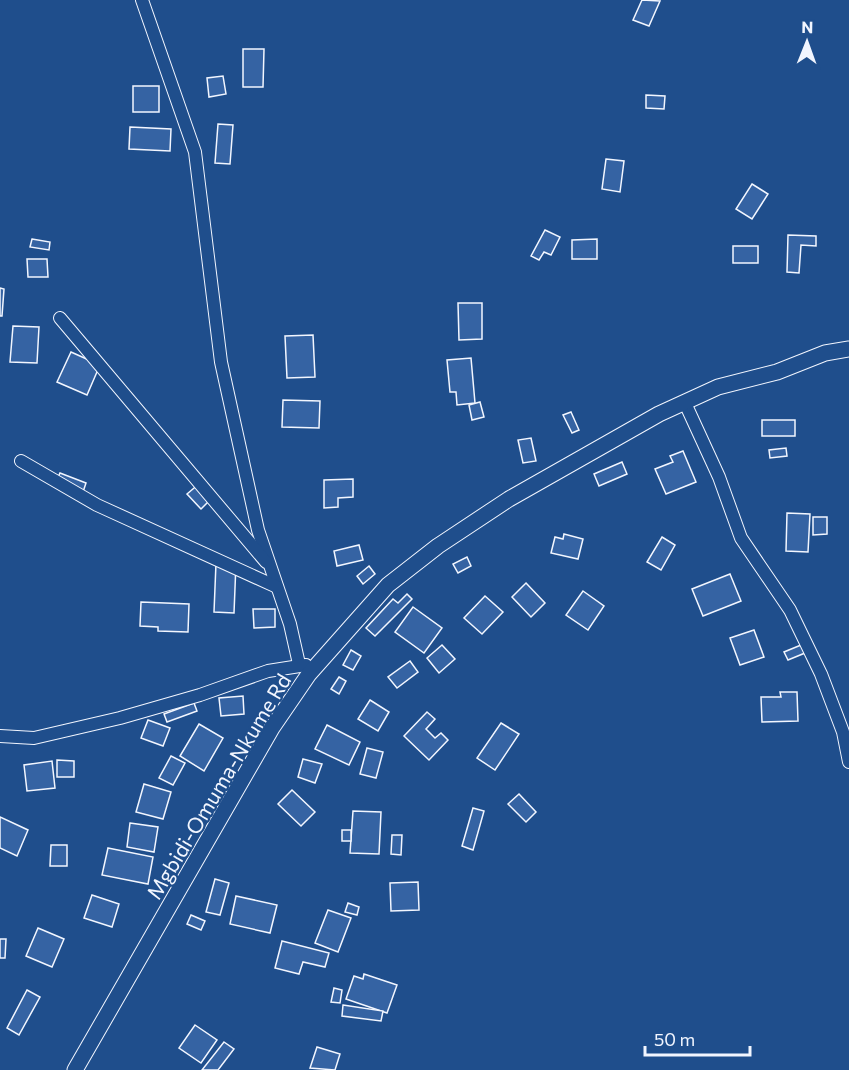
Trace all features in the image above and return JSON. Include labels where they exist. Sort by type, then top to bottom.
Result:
[{"type":"street","points":[[142,0],[195,152],[221,362],[258,530],[290,624],[298,664]]},
{"type":"street","points":[[60,318],[270,566]]},
{"type":"street","name":"Mgbidi-Omuma-Nkume Rd","points":[[75,1070],[272,728],[317,665],[388,585],[438,546],[509,499],[580,457],[685,403],[718,387],[777,372],[825,353],[849,349]]},
{"type":"street","points":[[685,403],[719,477],[741,538],[790,610],[821,674],[843,732],[849,762]]},
{"type":"street","points":[[21,461],[97,505],[277,587]]},
{"type":"street","points":[[0,736],[34,738],[120,718],[200,695],[268,671],[298,664],[317,665]]},
{"type":"building","points":[[642,0],[660,1],[649,26],[633,20]]},
{"type":"building","points":[[243,49],[264,49],[263,87],[243,87]]},
{"type":"building","points":[[223,76],[226,94],[209,97],[207,78]]},
{"type":"building","points":[[133,86],[159,86],[159,112],[133,112]]},
{"type":"building","points":[[646,95],[665,96],[664,109],[646,108]]},
{"type":"building","points":[[218,124],[233,125],[230,164],[215,163]]},
{"type":"building","points":[[130,127],[171,129],[170,151],[129,149]]},
{"type":"building","points":[[606,159],[624,161],[620,192],[602,189]]},
{"type":"building","points":[[752,184],[768,194],[752,219],[736,209]]},
{"type":"building","points":[[545,230],[560,237],[551,255],[544,252],[539,260],[531,256]]},
{"type":"building","points":[[788,235],[816,236],[816,246],[801,245],[799,273],[787,272]]},
{"type":"building","points":[[32,239],[50,242],[49,250],[30,247]]},
{"type":"building","points":[[597,239],[597,259],[572,259],[572,240]]},
{"type":"building","points":[[733,246],[758,246],[758,263],[733,263]]},
{"type":"building","points":[[27,259],[47,259],[48,277],[28,277]]},
{"type":"building","points":[[0,288],[4,289],[2,316],[0,316]]},
{"type":"building","points":[[458,303],[482,303],[482,339],[459,340]]},
{"type":"building","points":[[13,326],[39,327],[37,363],[10,362]]},
{"type":"building","points":[[313,335],[315,377],[287,378],[285,336]]},
{"type":"building","points":[[71,352],[100,365],[87,395],[57,382]]},
{"type":"building","points":[[471,358],[475,403],[457,405],[456,392],[450,392],[447,360]]},
{"type":"building","points":[[283,400],[320,401],[319,428],[282,427]]},
{"type":"building","points":[[480,402],[484,417],[472,420],[469,405]]},
{"type":"building","points":[[571,412],[579,430],[572,433],[563,415]]},
{"type":"building","points":[[762,420],[795,420],[795,436],[762,436]]},
{"type":"building","points":[[531,438],[536,461],[523,463],[518,440]]},
{"type":"building","points":[[786,448],[787,456],[770,458],[769,450]]},
{"type":"building","points":[[683,451],[696,482],[666,494],[655,469],[673,462],[670,456]]},
{"type":"building","points":[[622,462],[627,474],[599,486],[594,474]]},
{"type":"building","points":[[60,473],[86,483],[83,492],[56,482]]},
{"type":"building","points":[[353,479],[353,497],[338,498],[338,507],[324,508],[324,480]]},
{"type":"building","points":[[200,483],[213,497],[201,509],[187,494]]},
{"type":"building","points":[[787,513],[810,514],[808,552],[786,551]]},
{"type":"building","points":[[813,517],[827,517],[827,534],[813,535]]},
{"type":"building","points":[[564,534],[583,539],[578,559],[551,553],[555,537],[563,539]]},
{"type":"building","points":[[662,537],[675,545],[661,570],[647,562]]},
{"type":"building","points":[[359,545],[363,560],[337,566],[334,551]]},
{"type":"building","points":[[467,557],[471,566],[458,573],[453,564]]},
{"type":"building","points":[[216,563],[236,563],[234,613],[214,612]]},
{"type":"building","points":[[369,566],[375,574],[363,584],[357,576]]},
{"type":"building","points":[[730,574],[741,601],[703,616],[692,589]]},
{"type":"building","points":[[526,583],[545,603],[531,617],[512,597]]},
{"type":"building","points":[[583,591],[604,606],[588,630],[566,615]]},
{"type":"building","points":[[407,594],[412,599],[375,636],[366,628],[393,599],[398,603]]},
{"type":"building","points":[[485,596],[503,612],[482,634],[464,618]]},
{"type":"building","points":[[141,602],[189,604],[188,632],[158,631],[158,627],[140,626]]},
{"type":"building","points":[[413,607],[442,628],[424,653],[395,632]]},
{"type":"building","points":[[253,609],[275,609],[275,627],[254,628]]},
{"type":"building","points":[[754,630],[764,657],[740,665],[730,638]]},
{"type":"building","points":[[442,645],[455,659],[439,673],[427,658]]},
{"type":"building","points":[[801,645],[805,653],[788,660],[784,652]]},
{"type":"building","points":[[351,650],[361,656],[353,670],[343,665]]},
{"type":"building","points":[[410,661],[418,672],[397,688],[388,677]]},
{"type":"building","points":[[339,677],[346,681],[339,694],[331,689]]},
{"type":"building","points":[[780,692],[797,692],[798,721],[762,722],[761,697],[781,697]]},
{"type":"building","points":[[243,696],[244,714],[221,716],[219,698]]},
{"type":"building","points":[[370,700],[389,712],[378,731],[358,719]]},
{"type":"building","points":[[194,703],[197,711],[167,722],[164,714]]},
{"type":"building","points":[[427,712],[435,719],[426,729],[435,738],[441,733],[448,740],[429,760],[404,736]]},
{"type":"building","points":[[148,720],[170,728],[163,746],[141,738]]},
{"type":"building","points":[[501,723],[519,734],[495,770],[477,758]]},
{"type":"building","points":[[199,724],[223,738],[204,771],[180,756]]},
{"type":"building","points":[[327,725],[360,742],[349,765],[315,749]]},
{"type":"building","points":[[367,748],[383,752],[376,778],[360,774]]},
{"type":"building","points":[[171,756],[185,763],[173,785],[159,778]]},
{"type":"building","points":[[303,759],[322,764],[315,783],[298,777]]},
{"type":"building","points":[[57,760],[74,761],[74,777],[57,777]]},
{"type":"building","points":[[52,761],[55,788],[27,791],[24,765]]},
{"type":"building","points":[[144,784],[171,792],[163,819],[136,812]]},
{"type":"building","points":[[292,790],[315,812],[301,826],[278,804]]},
{"type":"building","points":[[519,794],[536,812],[526,822],[508,804]]},
{"type":"building","points":[[473,808],[484,811],[473,850],[462,846]]},
{"type":"building","points":[[353,811],[381,812],[379,854],[350,853]]},
{"type":"building","points":[[0,817],[28,830],[17,856],[0,848]]},
{"type":"building","points":[[130,823],[158,827],[154,852],[127,847]]},
{"type":"building","points":[[342,830],[351,830],[351,841],[342,841]]},
{"type":"building","points":[[392,835],[402,835],[401,855],[391,854]]},
{"type":"building","points":[[51,845],[67,845],[67,866],[50,866]]},
{"type":"building","points":[[108,848],[153,857],[148,884],[102,875]]},
{"type":"building","points":[[215,879],[229,883],[220,915],[206,912]]},
{"type":"building","points":[[418,882],[419,910],[391,911],[390,883]]},
{"type":"building","points":[[92,895],[119,904],[112,927],[84,918]]},
{"type":"building","points":[[236,896],[277,905],[270,933],[230,924]]},
{"type":"building","points":[[348,903],[359,907],[357,915],[345,912]]},
{"type":"building","points":[[328,910],[351,918],[338,952],[315,943]]},
{"type":"building","points":[[191,915],[205,921],[201,930],[187,924]]},
{"type":"building","points":[[38,928],[64,939],[52,967],[26,956]]},
{"type":"building","points":[[0,939],[6,939],[5,958],[0,958]]},
{"type":"building","points":[[282,941],[329,953],[325,967],[303,962],[299,974],[275,968]]},
{"type":"building","points":[[364,974],[397,985],[387,1013],[346,999],[354,976],[363,979]]},
{"type":"building","points":[[334,988],[342,990],[340,1003],[331,1002]]},
{"type":"building","points":[[27,990],[40,997],[19,1035],[7,1028]]},
{"type":"building","points":[[343,1005],[383,1011],[381,1021],[342,1016]]},
{"type":"building","points":[[195,1025],[217,1040],[201,1063],[179,1048]]},
{"type":"building","points":[[224,1042],[234,1049],[218,1070],[202,1070]]},
{"type":"building","points":[[317,1047],[340,1054],[335,1070],[310,1068]]}]
